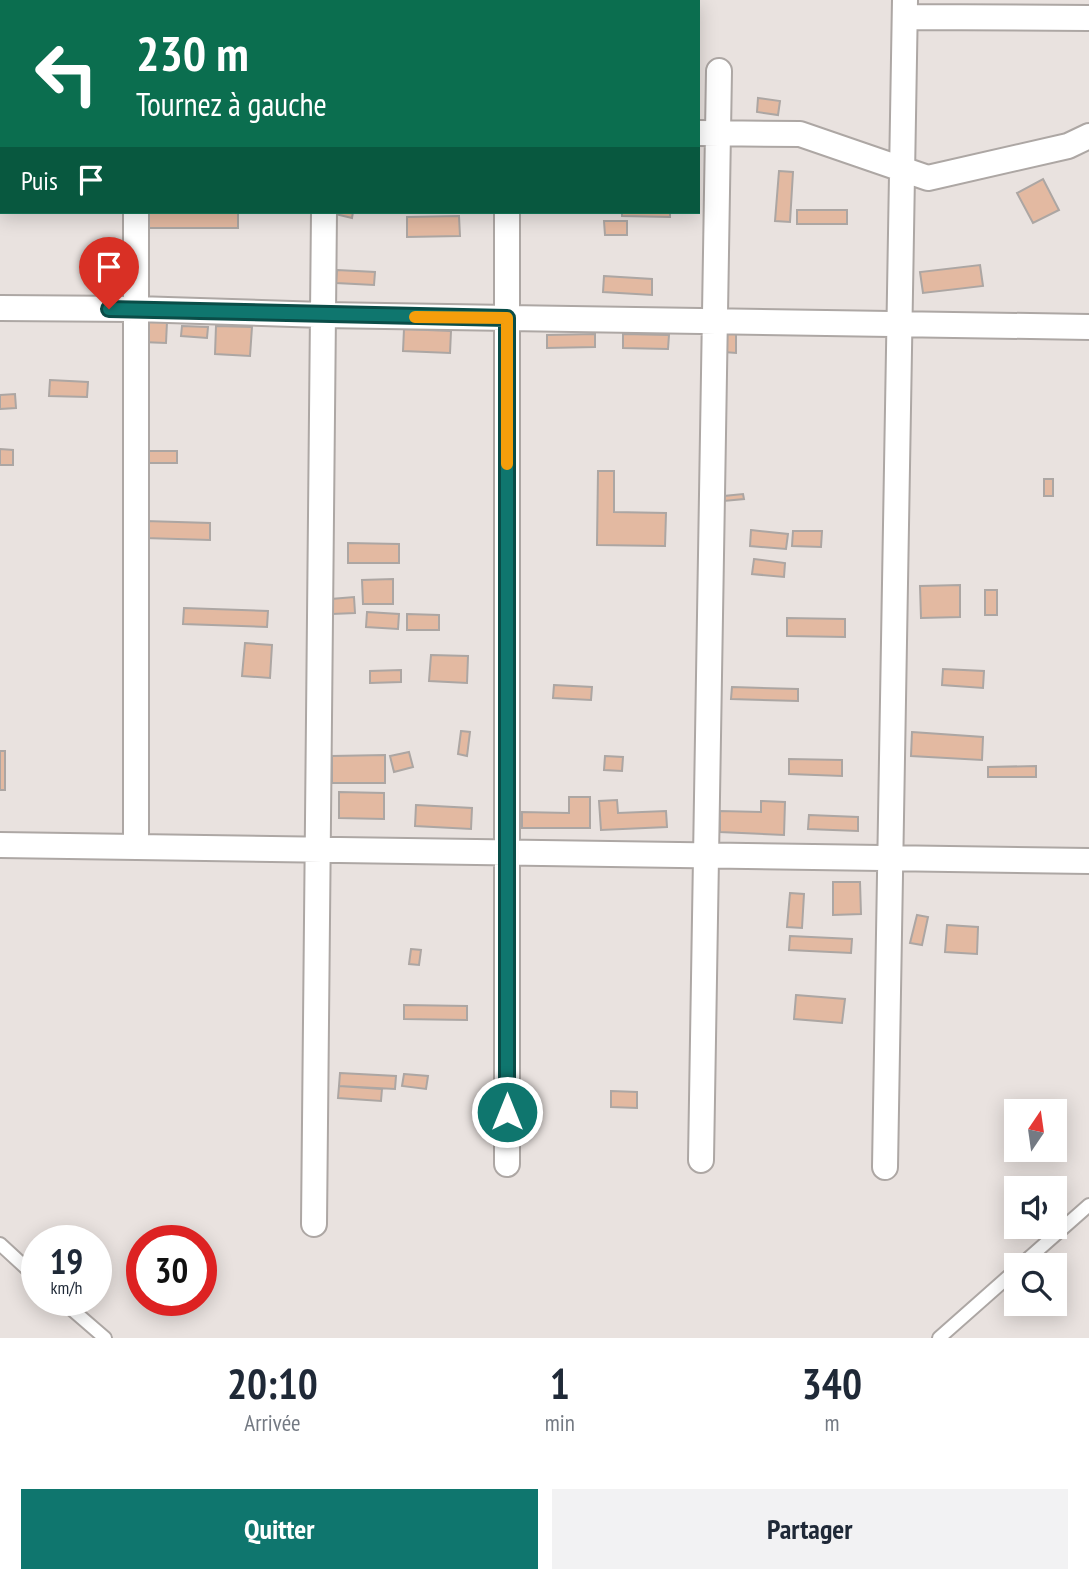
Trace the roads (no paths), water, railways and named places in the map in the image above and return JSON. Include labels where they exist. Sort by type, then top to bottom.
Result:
[{"type":"street","points":[[885,1167],[905,9],[1089,18]]},
{"type":"street","points":[[701,1160],[715,321],[708,133],[719,71]]},
{"type":"street","points":[[708,133],[800,134],[928,178],[1068,146],[1089,136]]},
{"type":"street","points":[[135,847],[136,214]]},
{"type":"street","points":[[314,1224],[324,214]]},
{"type":"street","points":[[507,214],[508,1164]]},
{"type":"street","points":[[0,308],[1089,327]]},
{"type":"street","points":[[0,845],[1089,861]]},
{"type":"lane","points":[[1035,1253],[1089,1205]]},
{"type":"lane","points":[[0,1244],[21,1263]]},
{"type":"lane","points":[[939,1338],[1004,1280]]},
{"type":"lane","points":[[80,1316],[105,1338]]}]
